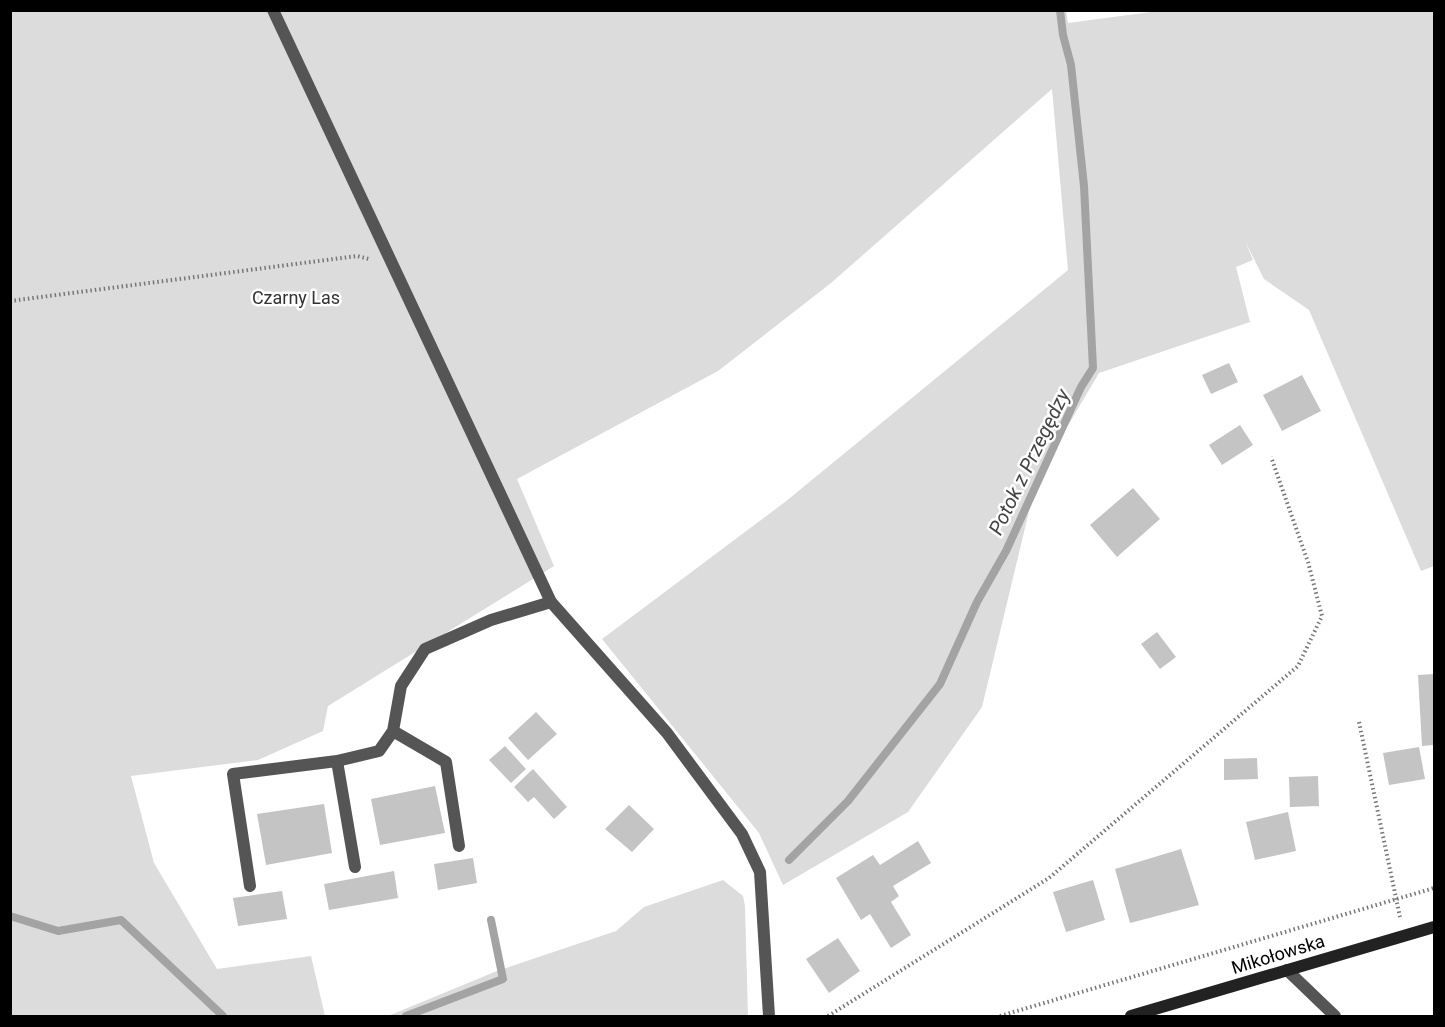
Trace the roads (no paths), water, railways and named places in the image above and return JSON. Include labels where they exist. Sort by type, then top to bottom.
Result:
[{"type":"main road","name":"Mikołowska","points":[[1131,1017],[1434,927]]},
{"type":"street","points":[[273,10],[551,602],[667,733],[742,834],[760,872],[769,1017]]},
{"type":"street","points":[[250,886],[233,774],[337,761],[379,751],[393,731],[401,686],[425,649],[490,620],[551,602]]},
{"type":"street","points":[[393,731],[446,762],[459,846]]},
{"type":"street","points":[[337,761],[355,867]]},
{"type":"street","points":[[1287,970],[1335,1017]]},
{"type":"waterway","name":"Potok z Przegędzy","points":[[789,860],[848,801],[940,684],[977,602],[1006,551],[1081,387],[1093,368],[1084,186],[1071,65],[1063,35],[1060,10]]},
{"type":"waterway","points":[[10,916],[58,931],[121,920],[223,1016]]},
{"type":"waterway","points":[[406,1016],[503,979],[491,920]]},
{"type":"park label","name":"Czarny Las","points":[[296,297]]}]
